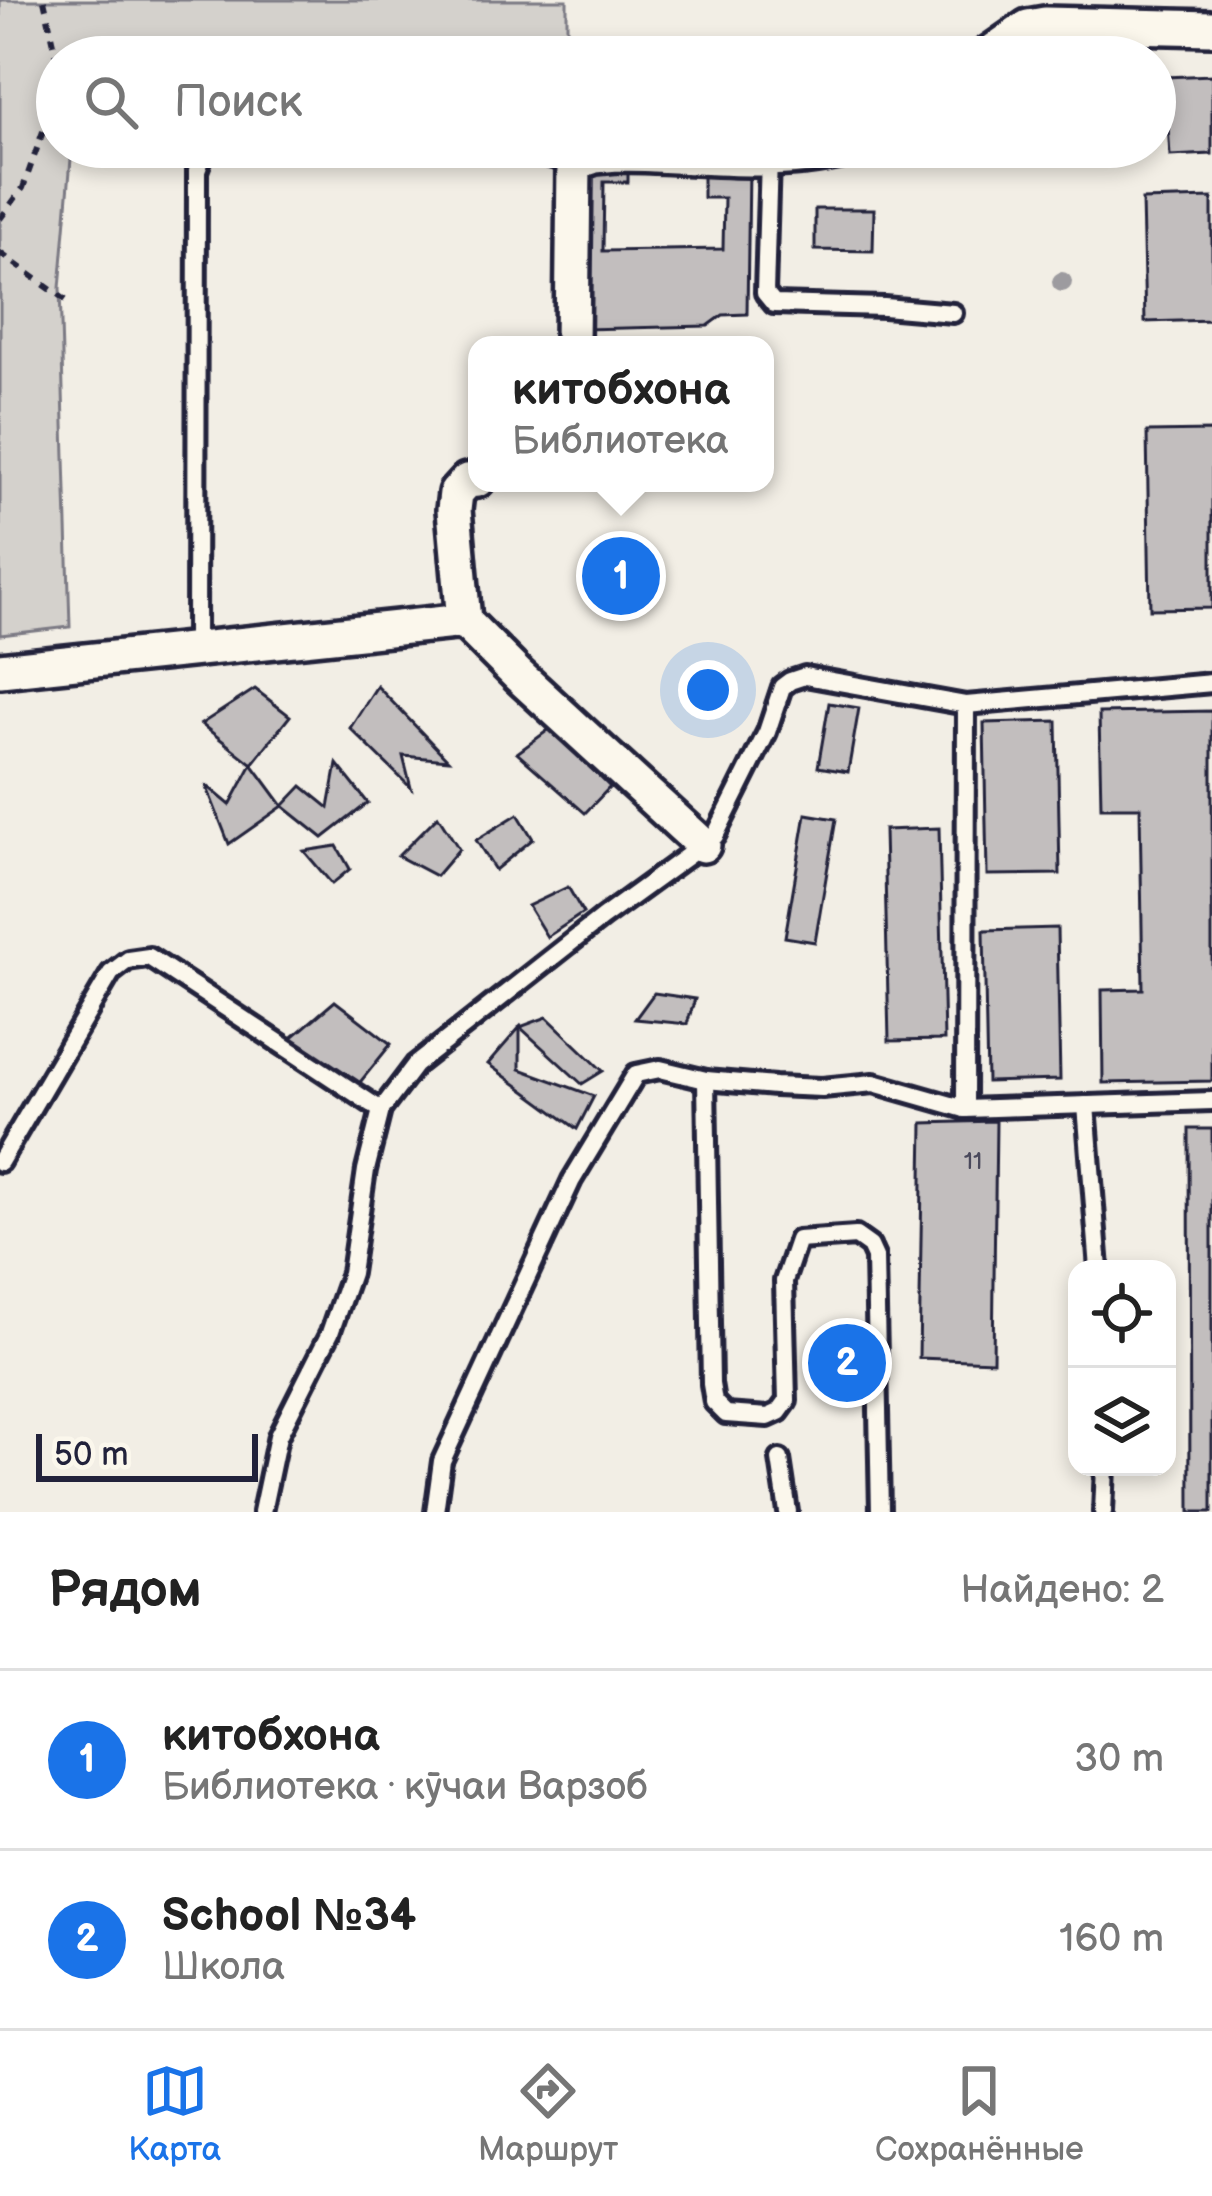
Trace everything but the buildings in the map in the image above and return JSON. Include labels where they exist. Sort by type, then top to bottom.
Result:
[{"type":"street","points":[[1015,36],[1045,24],[1212,28]]},
{"type":"street","points":[[572,336],[574,168]]},
{"type":"street","points":[[468,481],[456,493],[454,510],[464,621],[703,845]]},
{"type":"street","points":[[0,670],[464,621]]},
{"type":"lane","points":[[196,648],[198,168]]},
{"type":"lane","points":[[769,168],[765,293],[774,304],[953,313]]},
{"type":"lane","points":[[262,1512],[278,1436],[330,1333],[350,1273],[366,1170],[382,1110],[416,1066],[602,918],[715,836],[767,732],[782,687],[806,676],[966,705],[1212,682]]},
{"type":"lane","points":[[965,1109],[966,705]]},
{"type":"lane","points":[[0,1162],[111,973],[128,960],[148,957],[382,1110]]},
{"type":"lane","points":[[435,1512],[442,1461],[572,1180],[635,1074],[660,1069],[706,1080],[822,1088],[874,1083],[965,1109],[1212,1101]]},
{"type":"lane","points":[[706,1080],[714,1402],[726,1414],[768,1417],[779,1412],[787,1401],[784,1281],[798,1240],[856,1236],[870,1246],[875,1257],[880,1512]]},
{"type":"lane","points":[[1086,1105],[1098,1260]]},
{"type":"lane","points":[[780,1459],[788,1512]]},
{"type":"lane","points":[[1103,1512],[1105,1476]]},
{"type":"path","points":[[44,0],[52,36]]},
{"type":"path","points":[[0,219],[23,188],[36,151]]},
{"type":"path","points":[[0,253],[67,301]]},
{"type":"shaded area","points":[[0,0],[567,0],[567,36],[36,36],[36,168],[70,168],[60,288],[70,627],[0,635]]},
{"type":"place","name":"китобхона","points":[[621,576]]},
{"type":"place","name":"School №34","points":[[847,1363]]}]
